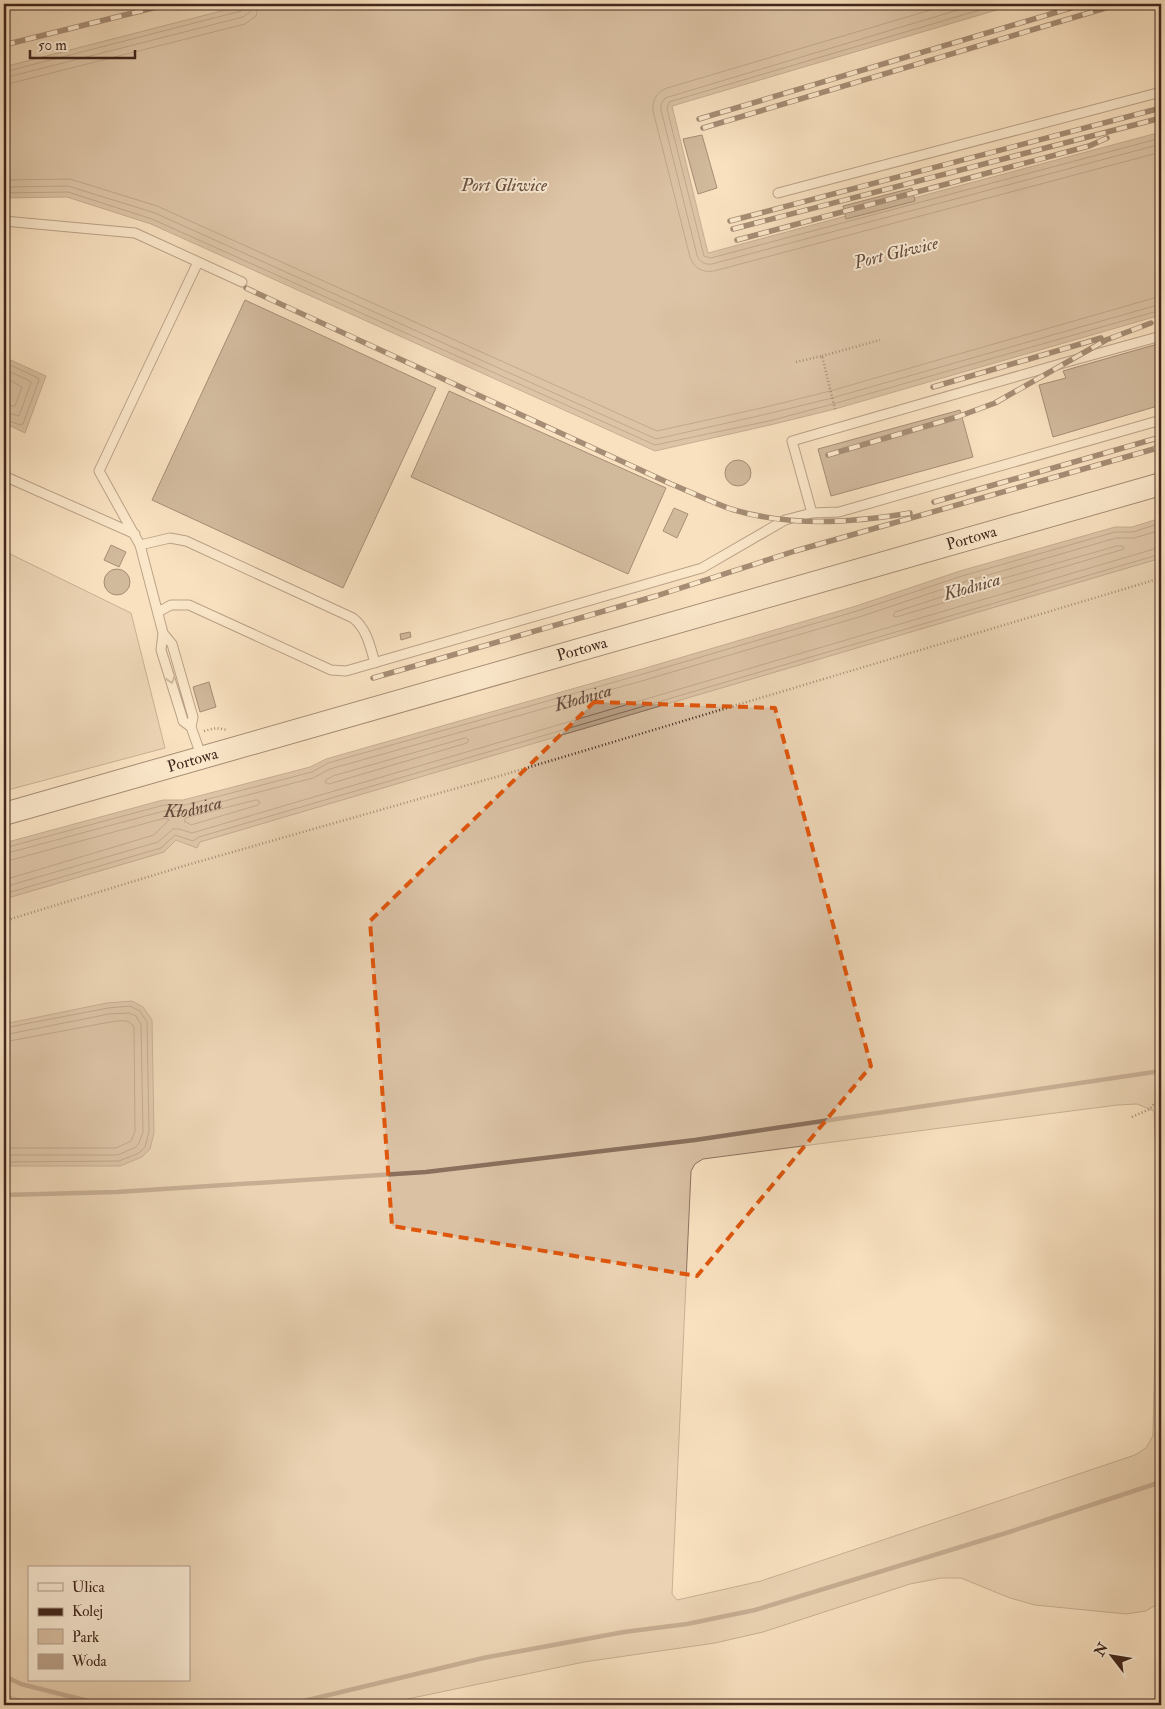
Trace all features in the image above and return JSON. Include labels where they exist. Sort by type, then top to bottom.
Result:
[{"type":"street","name":"Portowa","points":[[4,814],[1161,484]]},
{"type":"lane","points":[[778,193],[1161,92]]},
{"type":"lane","points":[[4,221],[135,233],[242,282]]},
{"type":"lane","points":[[198,262],[99,471],[140,545],[163,633],[161,650],[183,721],[190,727],[202,758]]},
{"type":"lane","points":[[812,513],[792,441],[1161,336]]},
{"type":"lane","points":[[158,612],[171,605],[189,605],[332,670],[346,671],[702,568],[785,520],[812,513],[839,512],[1161,420]]},
{"type":"lane","points":[[4,476],[135,534]]},
{"type":"lane","points":[[140,545],[170,538],[186,541],[353,618],[366,633],[374,662]]},
{"type":"path","points":[[796,362],[880,340]]},
{"type":"path","points":[[822,356],[835,409]]},
{"type":"path","points":[[4,921],[187,865],[522,770],[1161,578]]},
{"type":"path","points":[[1132,1117],[1150,1108],[1161,1095]]},
{"type":"highlighted area","points":[[594,702],[775,708],[871,1066],[697,1276],[392,1226],[370,921]]},
{"type":"green space","points":[[4,4],[249,4],[4,67]]},
{"type":"green space","points":[[4,551],[131,613],[165,748],[4,791]]},
{"type":"green space","points":[[1161,558],[1161,1598],[1156,1605],[1146,1611],[1126,1614],[1035,1605],[1010,1598],[961,1578],[941,1578],[910,1584],[763,1632],[715,1643],[584,1662],[379,1705],[36,1705],[4,1694],[4,899],[164,852],[176,839],[197,848],[199,842]],"holes":[[[1137,1104],[1154,1111],[1158,1199],[1153,1436],[1146,1448],[1135,1455],[761,1581],[677,1600],[672,1594],[691,1171],[695,1164],[703,1159],[1117,1105]]]},
{"type":"water","name":"Port Gliwice","points":[[249,4],[1017,4],[672,106],[708,253],[1161,132],[1161,315],[835,409],[655,451],[151,224],[67,197],[4,198],[4,67]]},
{"type":"water","points":[[4,357],[46,376],[25,433],[4,423]]},
{"type":"water","name":"Kłodnica","points":[[1161,518],[1161,558],[200,842],[197,848],[176,840],[164,852],[4,899],[4,843],[163,800],[183,800],[310,767],[326,759],[856,606],[960,571],[1115,527],[1132,527]]},
{"type":"water","points":[[132,1001],[143,1007],[152,1020],[154,1133],[150,1149],[142,1157],[120,1166],[4,1166],[4,1024],[107,1003]]},
{"type":"building","points":[[702,135],[717,188],[698,194],[683,139]]},
{"type":"building","points":[[912,188],[915,201],[846,219],[843,206]]},
{"type":"building","points":[[245,300],[436,388],[343,588],[152,500]]},
{"type":"building","points":[[1161,343],[1161,405],[1053,437],[1039,385],[1066,378],[1063,371]]},
{"type":"building","points":[[449,391],[666,488],[628,574],[411,477]]},
{"type":"building","points":[[960,410],[973,457],[831,496],[818,449]]},
{"type":"building","points":[[738,460],[747,464],[751,473],[747,482],[738,486],[729,482],[725,473],[729,464]]},
{"type":"building","points":[[674,508],[688,514],[677,538],[663,531]]},
{"type":"building","points":[[111,545],[126,552],[119,567],[104,560]]},
{"type":"building","points":[[117,569],[126,573],[130,582],[126,591],[117,595],[108,591],[104,582],[108,573]]},
{"type":"building","points":[[410,632],[411,637],[401,640],[400,634]]},
{"type":"building","points":[[209,682],[216,707],[200,712],[193,687]]},
{"type":"waterway","points":[[4,1195],[117,1192],[426,1172],[695,1140],[1161,1071]]},
{"type":"waterway","points":[[287,1705],[483,1658],[624,1632],[687,1624],[755,1610],[1006,1533],[1161,1482]]},
{"type":"waterway","points":[[4,1676],[21,1684],[104,1705]]},
{"type":"waterway","points":[[4,1695],[18,1705]]},
{"type":"railway","points":[[4,45],[169,4]]},
{"type":"railway","points":[[699,119],[1084,4]]},
{"type":"railway","points":[[703,128],[1119,4]]},
{"type":"railway","points":[[730,221],[1161,108]]},
{"type":"railway","points":[[733,229],[1161,118]]},
{"type":"railway","points":[[737,240],[1089,146],[1107,138]]},
{"type":"railway","points":[[246,288],[671,484],[731,509],[775,519],[820,522],[910,513]]},
{"type":"railway","points":[[828,455],[957,417],[995,403],[1106,340],[1151,323]]},
{"type":"railway","points":[[933,387],[1101,338]]},
{"type":"railway","points":[[934,502],[1161,437]]},
{"type":"railway","points":[[373,678],[656,596],[795,551],[1161,447]]}]
